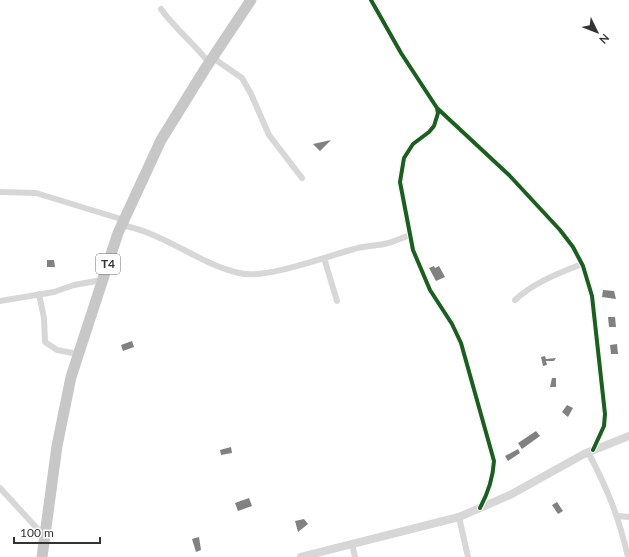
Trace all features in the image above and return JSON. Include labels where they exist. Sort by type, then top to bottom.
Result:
[{"type":"highway","name":"T4","points":[[42,557],[57,446],[71,376],[102,280],[123,223],[161,140],[211,60],[251,0]]},
{"type":"street","points":[[371,0],[401,53],[437,108],[509,174],[560,230],[573,247],[582,264],[592,296],[605,414],[604,426],[591,451]]},
{"type":"street","points":[[161,9],[170,21],[211,60],[242,78],[251,94],[269,135],[302,178]]},
{"type":"street","points":[[437,108],[438,113],[434,126],[429,132],[413,144],[404,158],[400,170],[400,182],[410,235],[419,267],[430,290],[452,324],[461,343],[494,461],[494,476],[480,508]]},
{"type":"street","points":[[0,192],[36,193],[161,236],[220,267],[241,274],[262,273],[324,258],[356,248],[386,243],[410,235]]},
{"type":"street","points":[[324,258],[337,301]]},
{"type":"street","points":[[515,300],[530,287],[549,276],[582,264]]},
{"type":"street","points":[[0,301],[102,280]]},
{"type":"street","points":[[39,294],[44,318],[45,342],[57,350],[78,354]]},
{"type":"street","points":[[301,557],[459,517],[510,496],[591,451],[629,436]]},
{"type":"street","points":[[591,451],[618,516],[628,557]]},
{"type":"street","points":[[0,488],[45,537]]},
{"type":"street","points":[[618,516],[629,517]]},
{"type":"street","points":[[459,517],[468,557]]},
{"type":"street","points":[[352,544],[355,557]]},
{"type":"building","points":[[331,140],[320,151],[313,144]]},
{"type":"building","points":[[47,260],[54,260],[55,267],[47,267]]},
{"type":"building","points":[[434,266],[435,268],[439,266],[445,277],[436,281],[429,268]]},
{"type":"building","points":[[603,290],[614,291],[616,299],[602,297]]},
{"type":"building","points":[[608,317],[615,317],[616,327],[609,327]]},
{"type":"building","points":[[132,341],[134,347],[123,351],[121,345]]},
{"type":"building","points":[[617,344],[618,354],[611,354],[610,345]]},
{"type":"building","points":[[545,356],[546,359],[556,358],[554,361],[546,361],[547,365],[543,366],[541,357]]},
{"type":"building","points":[[552,378],[556,378],[556,387],[550,387]]},
{"type":"building","points":[[567,405],[573,408],[568,417],[562,412]]},
{"type":"building","points":[[536,431],[540,436],[522,449],[518,443]]},
{"type":"building","points":[[231,447],[232,453],[221,455],[220,450]]},
{"type":"building","points":[[518,449],[520,453],[508,461],[505,456]]},
{"type":"building","points":[[249,498],[252,506],[238,511],[235,503]]},
{"type":"building","points":[[557,502],[563,511],[558,514],[552,505]]},
{"type":"building","points":[[304,519],[308,524],[298,532],[295,521]]},
{"type":"building","points":[[199,537],[201,550],[196,552],[192,539]]},
{"type":"cycle path","points":[[371,0],[401,53],[437,108],[509,175],[560,230],[573,247],[583,266],[592,296],[605,414],[604,426],[593,450]]},
{"type":"cycle path","points":[[437,108],[438,113],[434,126],[429,132],[413,144],[404,158],[400,182],[413,250],[430,290],[452,324],[461,343],[494,461],[490,486],[480,508]]}]
